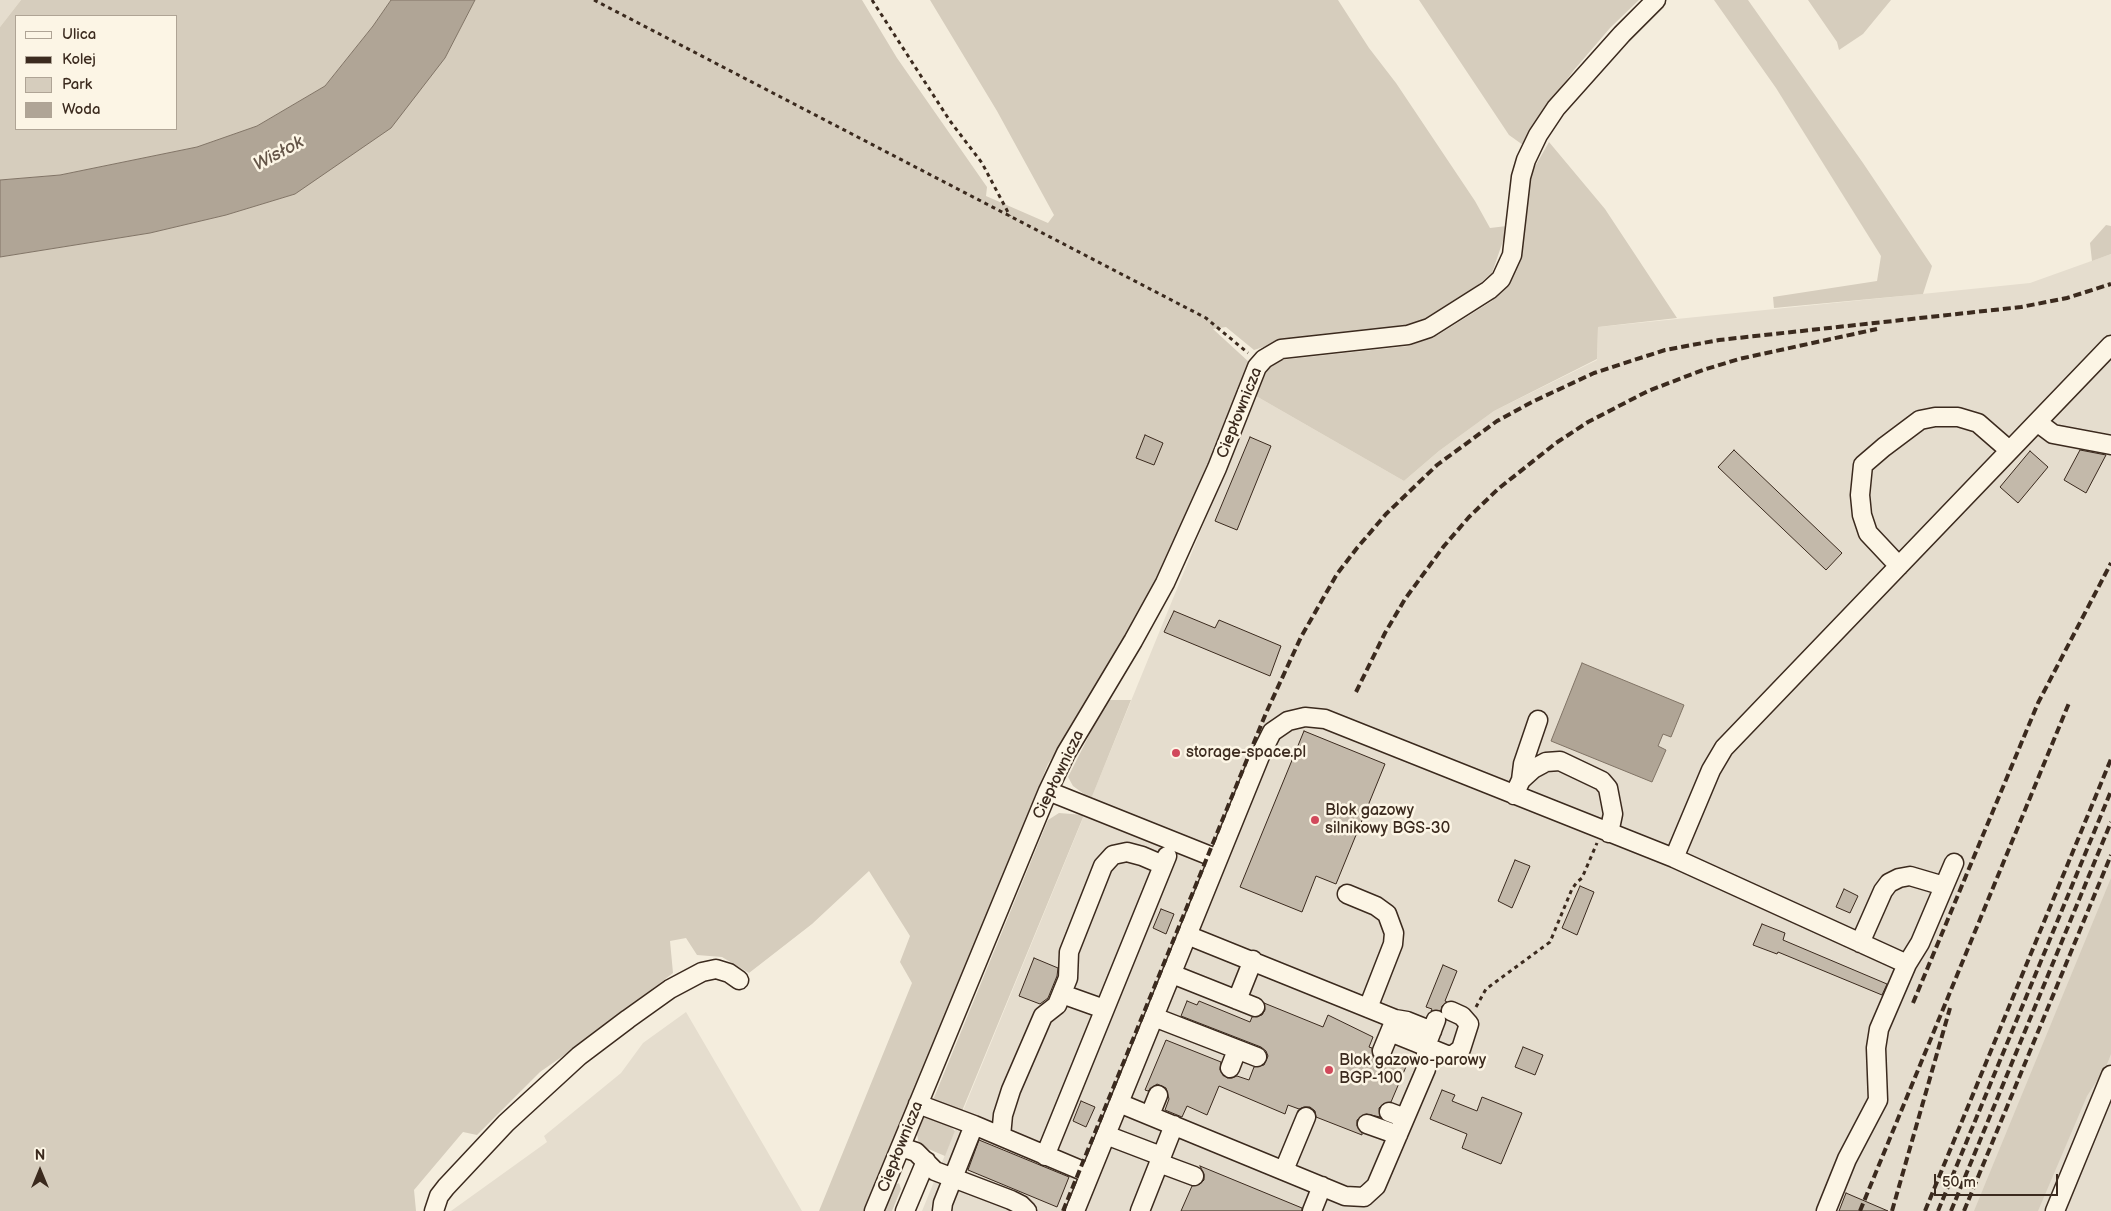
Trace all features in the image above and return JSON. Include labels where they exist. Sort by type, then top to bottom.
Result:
[{"type":"street","points":[[1265,358],[1295,346],[1408,335],[1429,328],[1489,290],[1501,278],[1512,255],[1521,177],[1526,160],[1538,135],[1563,100],[1622,34],[1656,0]]},
{"type":"street","points":[[1674,858],[1711,770],[1724,748],[2009,450],[2109,350]]},
{"type":"street","name":"Ciepłownicza","points":[[874,1211],[1048,791],[1066,753],[1133,641],[1164,583],[1218,468],[1250,382],[1265,358]]},
{"type":"street","points":[[1899,566],[1868,534],[1862,515],[1860,495],[1863,465],[1920,420],[1934,417],[1958,418],[1978,423],[2009,450]]},
{"type":"street","points":[[2037,422],[2053,434],[2111,445]]},
{"type":"street","points":[[1075,1211],[1218,859],[1272,732],[1288,720],[1305,718],[1324,719],[1518,787],[1605,832],[1674,858],[1907,964]]},
{"type":"street","points":[[1518,787],[1523,764],[1538,720]]},
{"type":"street","points":[[1518,787],[1533,769],[1546,762],[1560,761],[1602,781],[1608,788],[1612,801],[1613,819],[1605,832]]},
{"type":"street","points":[[1048,791],[1218,859]]},
{"type":"street","points":[[1001,1136],[1002,1115],[1010,1090],[1043,1016],[1058,1005],[1068,978],[1069,952],[1107,860],[1113,855],[1127,852],[1165,860],[1045,1156]]},
{"type":"street","points":[[1826,1211],[1847,1159],[1878,1100],[1877,1038],[1879,1029],[1907,964],[1920,943],[1954,863]]},
{"type":"street","points":[[1860,943],[1883,891],[1889,884],[1899,878],[1910,876],[1944,886]]},
{"type":"street","points":[[1347,894],[1376,906],[1387,914],[1394,934],[1393,944],[1368,1008]]},
{"type":"street","points":[[1187,935],[1253,960],[1368,1008],[1393,1026],[1431,1032],[1447,1055],[1458,1053],[1469,1028],[1469,1024],[1462,1016],[1452,1011]]},
{"type":"street","points":[[1237,1000],[1253,960]]},
{"type":"street","points":[[434,1211],[439,1196],[446,1187],[506,1123],[579,1056],[628,1018],[670,989],[702,972],[716,969],[729,973],[739,980]]},
{"type":"street","points":[[1172,974],[1255,1007]]},
{"type":"street","points":[[1062,994],[1104,1009]]},
{"type":"street","points":[[1154,1018],[1257,1058]]},
{"type":"street","points":[[1382,1051],[1393,1026]]},
{"type":"street","points":[[1119,1103],[1322,1186],[1354,1198],[1364,1197],[1371,1193],[1376,1186],[1398,1135],[1397,1115],[1426,1068],[1431,1032]]},
{"type":"street","points":[[1230,1068],[1237,1050]]},
{"type":"street","points":[[2055,1211],[2111,1075]]},
{"type":"street","points":[[1150,1115],[1158,1095]]},
{"type":"street","points":[[918,1104],[974,1125],[1090,1174]]},
{"type":"street","points":[[1284,1170],[1306,1118]]},
{"type":"street","points":[[1367,1124],[1398,1135]]},
{"type":"street","points":[[942,1211],[974,1125]]},
{"type":"street","points":[[1140,1211],[1174,1125]]},
{"type":"street","points":[[1106,1135],[1194,1176]]},
{"type":"street","points":[[901,1147],[916,1152],[936,1171],[1010,1200],[1021,1205],[1027,1211]]},
{"type":"street","points":[[905,1211],[926,1161]]},
{"type":"street","points":[[1312,1211],[1322,1186]]},
{"type":"path","points":[[594,0],[1206,318],[1265,358]]},
{"type":"path","points":[[872,0],[950,121],[982,163],[1010,217]]},
{"type":"path","points":[[1469,1024],[1486,989],[1550,942],[1572,889],[1582,878],[1605,832]]},
{"type":"shaded area","points":[[0,0],[21,0],[0,27]]},
{"type":"shaded area","points":[[2111,254],[2111,1211],[922,1211],[1256,396],[1404,481],[1439,451],[1494,411],[1597,360],[1598,327],[2030,283]]},
{"type":"shaded area","points":[[686,1012],[802,1211],[451,1211],[547,1142],[544,1136],[621,1073],[643,1043]]},
{"type":"green space","points":[[21,0],[391,0],[373,26],[325,86],[257,126],[197,147],[60,175],[0,180],[0,27]]},
{"type":"green space","points":[[475,0],[862,0],[897,58],[987,187],[986,196],[1048,223],[1054,215],[997,111],[930,0],[1338,0],[1475,201],[1490,228],[1507,226],[1505,235],[1492,273],[1466,295],[1420,325],[1352,334],[1291,338],[1254,350],[1226,327],[1213,329],[1250,363],[1177,541],[1083,711],[1048,764],[865,1211],[819,1211],[912,983],[900,962],[910,936],[869,871],[812,924],[749,973],[722,957],[697,955],[686,938],[670,941],[673,973],[593,1035],[540,1072],[477,1135],[463,1132],[414,1190],[416,1211],[0,1211],[0,257],[150,233],[226,215],[295,194],[445,58]]},
{"type":"green space","points":[[1419,0],[1639,0],[1610,28],[1574,70],[1536,121],[1523,145],[1509,135]]},
{"type":"green space","points":[[1714,0],[1748,0],[1863,163],[1932,266],[1923,294],[1774,308],[1773,297],[1877,281],[1881,256],[1776,88]]},
{"type":"green space","points":[[1808,0],[1891,0],[1863,34],[1839,50],[1837,42]]},
{"type":"green space","points":[[1549,142],[1605,209],[1677,318],[1598,327],[1597,359],[1494,411],[1439,451],[1404,481],[1256,396],[1271,361],[1409,346],[1438,335],[1492,301],[1507,281],[1521,252],[1528,192],[1533,170]]},
{"type":"green space","points":[[2106,225],[2111,226],[2111,254],[2092,261],[2090,243]]},
{"type":"green space","points":[[1107,700],[1131,700],[1091,799],[1073,786],[1068,777]]},
{"type":"green space","points":[[1059,813],[1084,815],[962,1111],[933,1100],[1048,820]]},
{"type":"green space","points":[[2111,878],[2111,1054],[2106,1067],[2087,1096],[2038,1211],[1974,1211]]},
{"type":"green space","points":[[924,1116],[950,1126],[955,1131],[945,1156],[919,1145],[917,1134]]},
{"type":"green space","points":[[899,1183],[901,1189],[892,1211],[884,1211],[895,1185]]},
{"type":"water","name":"Wisłok","points":[[391,0],[475,0],[445,58],[391,128],[295,194],[226,215],[150,233],[0,257],[0,180],[60,175],[197,147],[257,126],[325,86],[373,26]]},
{"type":"water","points":[[1582,663],[1684,705],[1671,737],[1663,734],[1658,746],[1666,750],[1652,782],[1551,741]]},
{"type":"building","points":[[1145,435],[1163,443],[1154,465],[1136,458]]},
{"type":"building","points":[[1250,437],[1271,446],[1237,530],[1215,521]]},
{"type":"building","points":[[1734,450],[1842,553],[1826,570],[1718,467]]},
{"type":"building","points":[[2080,450],[2106,455],[2086,493],[2064,480]]},
{"type":"building","points":[[2030,451],[2048,467],[2018,503],[2000,487]]},
{"type":"building","points":[[1174,611],[1215,628],[1219,620],[1281,646],[1270,676],[1164,632]]},
{"type":"building","name":"Blok gazowy silnikowy BGS-30","points":[[1304,731],[1385,764],[1336,884],[1316,876],[1302,912],[1240,887]]},
{"type":"building","points":[[1515,860],[1530,866],[1512,908],[1498,901]]},
{"type":"building","points":[[1580,886],[1594,892],[1577,935],[1562,928]]},
{"type":"building","points":[[1844,889],[1858,896],[1850,913],[1836,907]]},
{"type":"building","points":[[1161,909],[1174,914],[1166,934],[1153,928]]},
{"type":"building","points":[[1762,924],[1785,933],[1783,940],[1887,984],[1882,995],[1778,952],[1777,954],[1753,945]]},
{"type":"building","points":[[1034,958],[1058,968],[1057,976],[1048,998],[1040,1004],[1019,996]]},
{"type":"building","points":[[1443,965],[1457,971],[1445,1001],[1447,1002],[1442,1006],[1441,1011],[1431,1011],[1432,1009],[1426,1007]]},
{"type":"building","name":"Blok gazowo-parowy BGP-100","points":[[1187,1001],[1197,1005],[1199,1001],[1250,1022],[1252,1017],[1262,1015],[1265,1010],[1264,1003],[1323,1027],[1328,1015],[1373,1037],[1369,1047],[1372,1048],[1373,1057],[1378,1061],[1384,1061],[1391,1056],[1408,1062],[1391,1102],[1383,1104],[1379,1108],[1380,1117],[1366,1114],[1357,1120],[1357,1126],[1362,1135],[1316,1117],[1315,1111],[1310,1107],[1299,1109],[1288,1105],[1285,1114],[1219,1086],[1207,1115],[1187,1106],[1182,1117],[1165,1110],[1169,1099],[1166,1088],[1157,1084],[1148,1091],[1145,1090],[1166,1040],[1221,1062],[1220,1070],[1227,1078],[1237,1076],[1249,1080],[1254,1067],[1264,1065],[1268,1056],[1261,1047],[1181,1016]]},
{"type":"building","points":[[1523,1047],[1543,1055],[1535,1075],[1515,1067]]},
{"type":"building","points":[[1442,1090],[1455,1095],[1452,1101],[1477,1111],[1482,1097],[1522,1113],[1501,1164],[1462,1148],[1467,1134],[1430,1119]]},
{"type":"building","points":[[1081,1101],[1095,1107],[1086,1127],[1073,1121]]},
{"type":"building","points":[[979,1140],[1069,1177],[1057,1207],[968,1170]]},
{"type":"building","points":[[1200,1166],[1302,1208],[1302,1211],[1181,1211],[1192,1186],[1200,1184],[1204,1180],[1204,1174]]},
{"type":"building","points":[[1846,1193],[1888,1211],[1839,1211]]},
{"type":"railway","points":[[1063,1211],[1266,713],[1301,637],[1337,574],[1357,548],[1386,514],[1437,465],[1497,421],[1532,402],[1594,373],[1665,350],[1719,340],[2021,307],[2067,298],[2111,284]]},
{"type":"railway","points":[[1356,692],[1385,633],[1405,599],[1444,546],[1469,517],[1498,489],[1556,443],[1588,422],[1648,391],[1703,370],[1739,359],[1877,329]]},
{"type":"railway","points":[[1913,1003],[2038,703],[2111,563]]},
{"type":"railway","points":[[1860,1211],[2069,703]]},
{"type":"railway","points":[[1925,1211],[2111,759]]},
{"type":"railway","points":[[1938,1211],[2111,791]]},
{"type":"railway","points":[[1951,1211],[2111,822]]},
{"type":"railway","points":[[1964,1211],[2111,855]]},
{"type":"railway","points":[[1892,1211],[1950,1008]]},
{"type":"place","name":"storage-space.pl","points":[[1176,753]]},
{"type":"place","name":"Blok gazowy silnikowy BGS-30","points":[[1315,820]]},
{"type":"place","name":"Blok gazowo-parowy BGP-100","points":[[1329,1070]]}]
